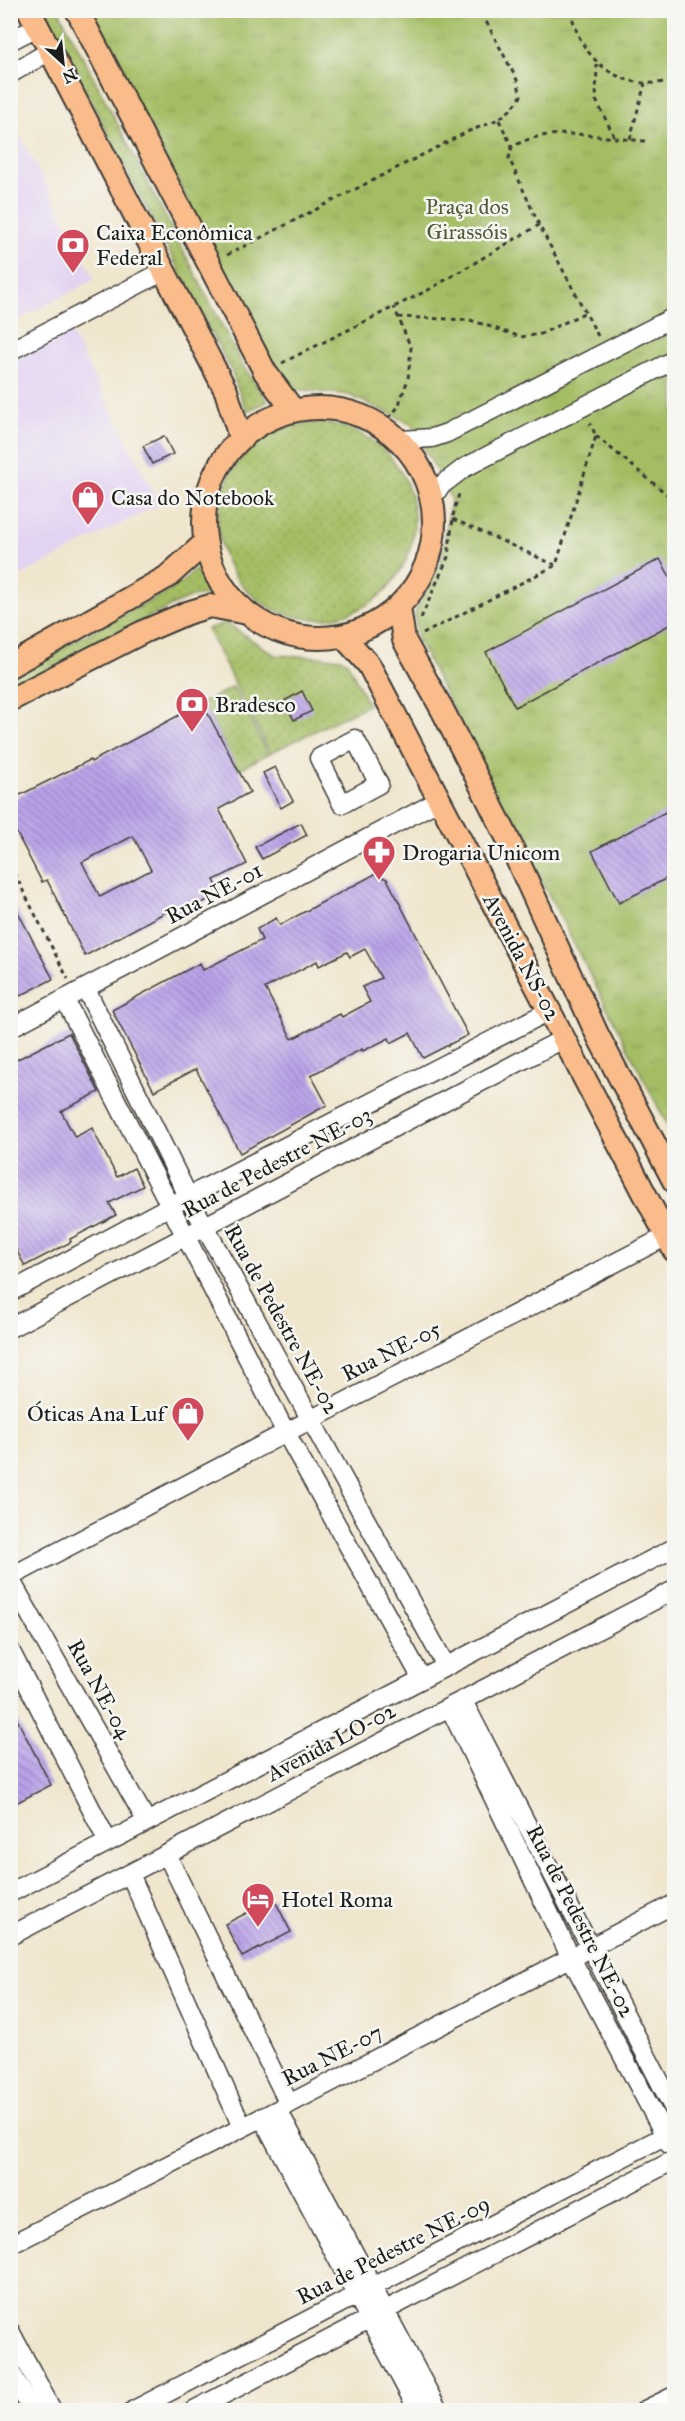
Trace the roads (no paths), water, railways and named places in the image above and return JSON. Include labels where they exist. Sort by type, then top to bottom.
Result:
[{"type":"main road","points":[[76,10],[265,372],[293,410]]},
{"type":"main road","points":[[33,19],[226,391],[240,437]]},
{"type":"main road","points":[[10,700],[187,612],[210,606],[242,612],[289,634],[317,638],[344,637],[378,623],[399,606],[412,591],[430,546],[433,526],[431,498],[420,468],[402,440],[383,425],[353,412],[326,407],[293,410],[265,421],[240,437],[218,465],[206,496],[203,522],[205,543],[218,579],[242,612]]},
{"type":"main road","points":[[10,666],[167,577],[205,543]]},
{"type":"main road","name":"Avenida NS-02","points":[[399,606],[404,640],[506,835],[597,1034],[675,1180]]},
{"type":"main road","name":"Avenida NS-02","points":[[344,637],[369,665],[671,1243]]},
{"type":"street","points":[[10,41],[33,19]]},
{"type":"street","points":[[10,74],[50,51]]},
{"type":"street","points":[[10,351],[165,272]]},
{"type":"street","points":[[402,440],[432,438],[447,433],[675,317]]},
{"type":"street","points":[[431,498],[443,483],[464,468],[675,360]]},
{"type":"street","name":"Rua NE-01","points":[[10,1028],[440,800]]},
{"type":"street","name":"Rua de Pedestre NE-02","points":[[76,995],[446,1666]]},
{"type":"street","name":"Rua de Pedestre NE-02","points":[[76,995],[184,1238],[286,1432],[422,1679]]},
{"type":"street","name":"Rua de Pedestre NE-03","points":[[10,1292],[170,1206],[550,1010]]},
{"type":"street","name":"Rua de Pedestre NE-03","points":[[10,1328],[565,1038]]},
{"type":"street","name":"Rua NE-05","points":[[10,1578],[310,1419],[671,1243]]},
{"type":"street","name":"Avenida LO-02","points":[[10,1893],[675,1548]]},
{"type":"street","name":"Rua NE-04","points":[[10,1578],[147,1822]]},
{"type":"street","name":"Avenida LO-02","points":[[10,1936],[675,1590]]},
{"type":"street","points":[[10,1650],[108,1842]]},
{"type":"street","name":"Rua de Pedestre NE-02","points":[[457,1704],[592,1948],[675,2109]]},
{"type":"street","name":"Rua de Pedestre NE-02","points":[[457,1704],[571,1958],[670,2134],[675,2154]]},
{"type":"street","points":[[167,1855],[276,2111],[377,2314],[418,2410]]},
{"type":"street","points":[[130,1874],[243,2127]]},
{"type":"street","name":"Rua NE-07","points":[[10,2245],[276,2111],[675,1904]]},
{"type":"street","name":"Rua de Pedestre NE-09","points":[[134,2410],[670,2134]]},
{"type":"street","points":[[194,2410],[675,2160]]},
{"type":"street","points":[[377,2314],[438,2410]]},
{"type":"street","points":[[10,2331],[52,2410]]},
{"type":"street","points":[[10,2372],[32,2410]]},
{"type":"street","points":[[645,2410],[675,2396]]},
{"type":"place","name":"Caixa Econômica Federal","points":[[73,274]]},
{"type":"place","name":"Casa do Notebook","points":[[88,526]]},
{"type":"place","name":"Bradesco","points":[[192,733]]},
{"type":"place","name":"Drogaria Unicom","points":[[379,881]]},
{"type":"place","name":"Óticas Ana Luf","points":[[188,1442]]},
{"type":"place","name":"Hotel Roma","points":[[258,1928]]},
{"type":"park label","name":"Praça dos Girassóis","points":[[467,218]]}]
